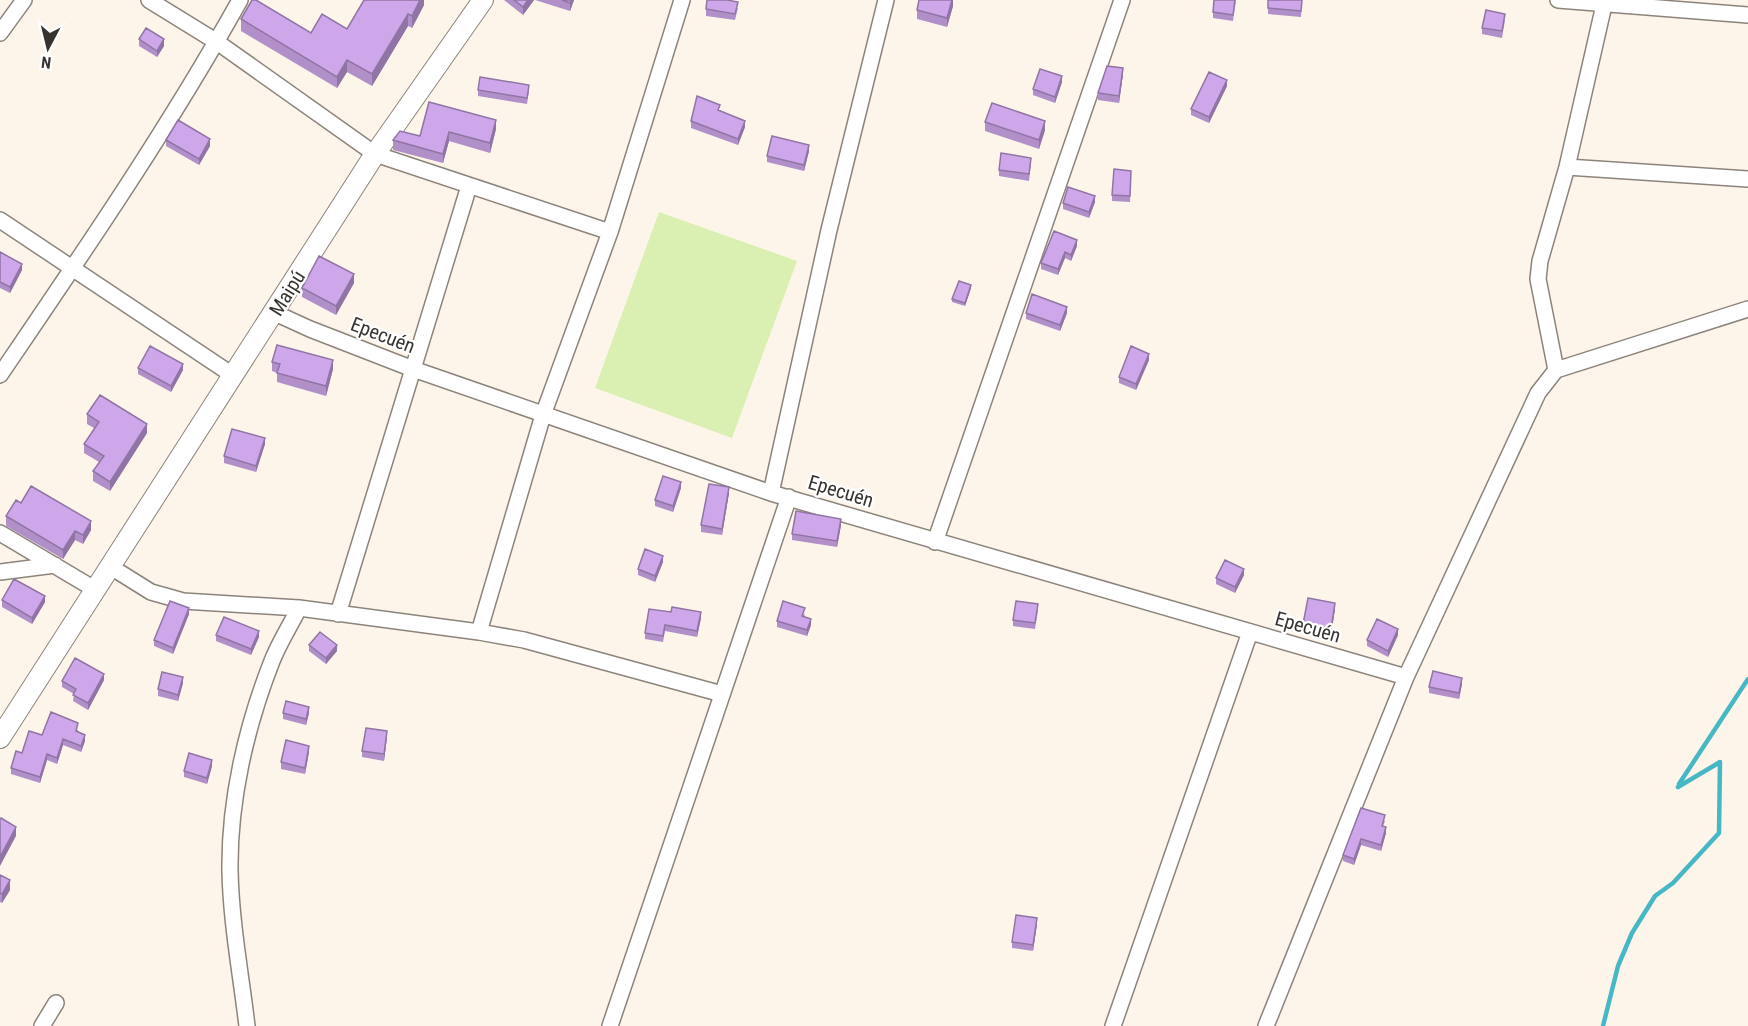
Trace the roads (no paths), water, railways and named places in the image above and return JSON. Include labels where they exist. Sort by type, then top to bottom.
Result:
[{"type":"main road","name":"Maipú","points":[[0,738],[375,154],[483,0]]},
{"type":"street","points":[[0,33],[24,0]]},
{"type":"street","points":[[149,0],[217,42],[375,154],[610,232]]},
{"type":"street","points":[[0,375],[72,268],[217,42],[240,0]]},
{"type":"street","points":[[479,632],[543,415],[610,232],[682,0]]},
{"type":"street","points":[[771,493],[829,230],[886,0]]},
{"type":"street","points":[[935,542],[1122,0]]},
{"type":"street","points":[[1558,0],[1748,15]]},
{"type":"street","points":[[1556,370],[1538,279],[1540,261],[1567,166],[1604,5]]},
{"type":"street","points":[[1567,166],[1748,179]]},
{"type":"street","points":[[338,614],[470,186]]},
{"type":"street","points":[[0,220],[234,376]]},
{"type":"street","points":[[1266,1026],[1406,677],[1538,393],[1556,370],[1748,309]]},
{"type":"street","name":"Epecuén","points":[[275,313],[309,329],[413,369],[771,493],[1406,677]]},
{"type":"street","points":[[610,1026],[789,497]]},
{"type":"street","points":[[0,533],[96,590]]},
{"type":"street","points":[[0,572],[55,565]]},
{"type":"street","points":[[111,567],[151,592],[183,601],[299,608],[479,632],[524,640],[722,694]]},
{"type":"street","points":[[247,1026],[230,873],[232,822],[238,777],[257,706],[272,660],[299,608]]},
{"type":"street","points":[[1113,1026],[1250,632]]},
{"type":"street","points":[[42,1026],[56,1003]]},
{"type":"waterway","points":[[1679,784],[1748,679]]},
{"type":"waterway","points":[[1603,1026],[1618,966],[1632,933],[1655,896],[1673,883],[1719,833],[1720,762],[1678,787]]}]
